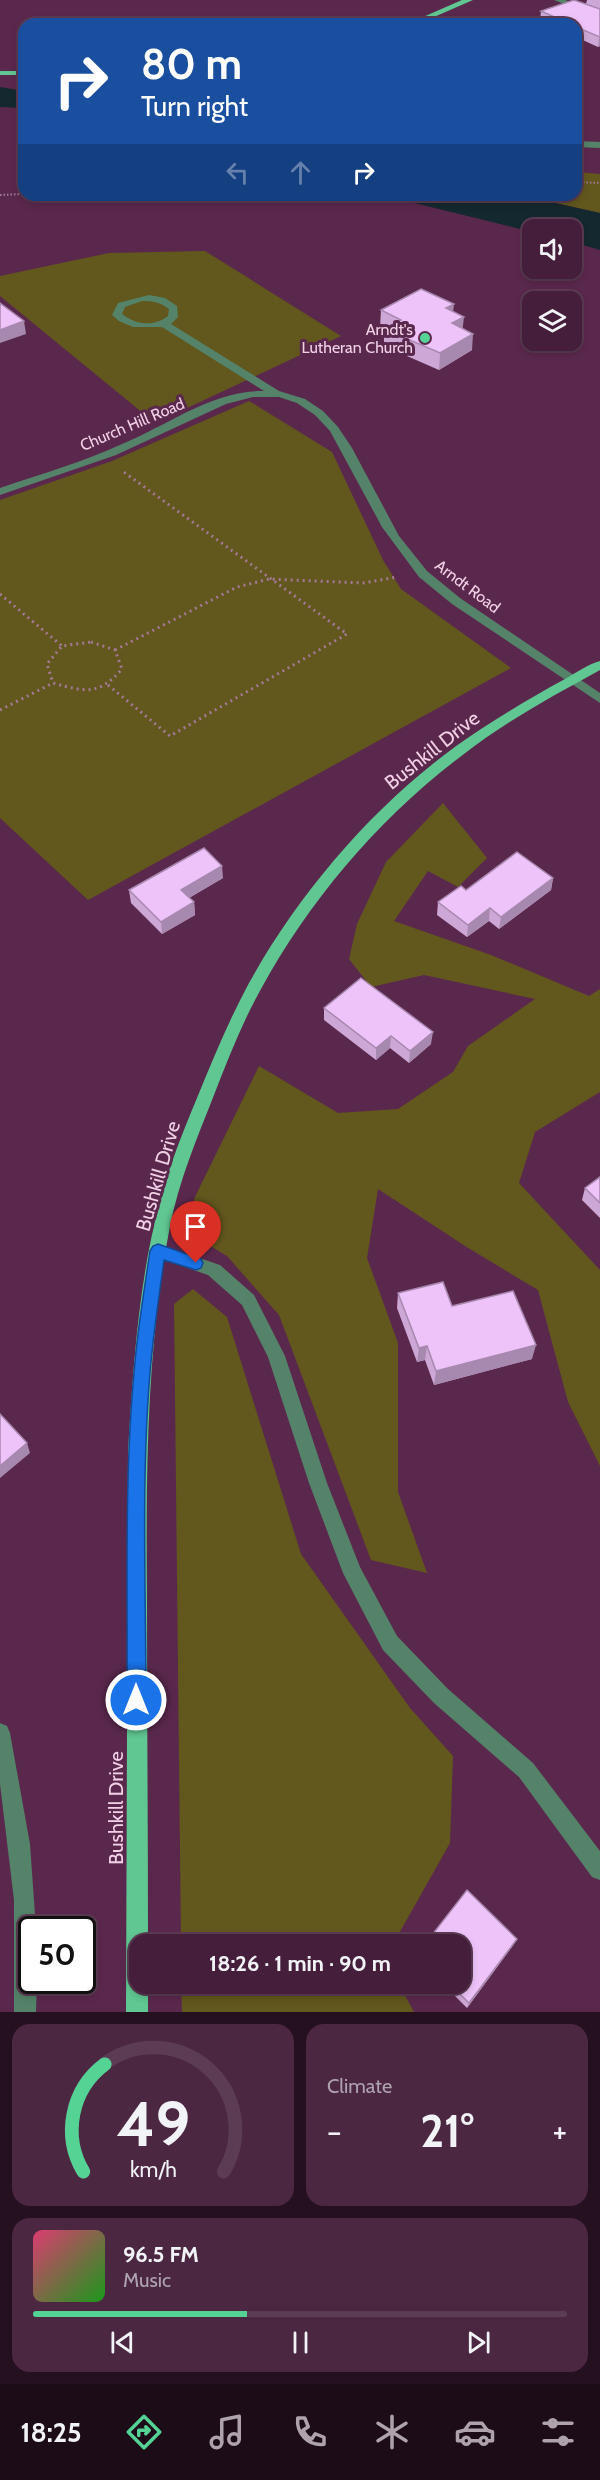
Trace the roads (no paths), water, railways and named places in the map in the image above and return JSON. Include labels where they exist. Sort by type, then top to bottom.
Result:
[{"type":"main road","points":[[426,18],[469,0]]},
{"type":"main road","points":[[0,73],[18,73]]},
{"type":"main road","name":"Bushkill Drive","points":[[137,2012],[137,1451],[142,1372],[158,1251],[163,1223],[182,1159],[219,1059],[264,969],[343,862],[377,823],[446,760],[572,680],[600,665]]},
{"type":"street","points":[[558,0],[600,16]]},
{"type":"street","points":[[582,144],[600,145]]},
{"type":"street","points":[[149,297],[166,301],[174,308],[173,317],[164,324],[143,327],[126,323],[117,315],[121,305],[133,299],[149,297]]},
{"type":"street","name":"Arndt Road","points":[[164,324],[277,394],[314,409],[335,429],[355,461],[378,510],[422,573],[438,588],[600,699]]},
{"type":"street","name":"Church Hill Road","points":[[0,492],[125,447],[225,401],[253,394],[277,394]]},
{"type":"street","points":[[158,1251],[214,1270],[248,1300],[276,1356],[318,1483],[353,1574],[390,1643],[441,1696],[526,1770],[600,1869]]},
{"type":"street","points":[[0,1733],[11,1782],[22,1854],[26,1920],[25,2012]]},
{"type":"water","points":[[0,87],[18,90],[18,108],[0,107]]},
{"type":"water","points":[[406,201],[547,201],[600,213],[600,250],[582,245],[582,219],[522,219],[522,230]]},
{"type":"place","name":"Arndt's Lutheran Church","points":[[425,338]]}]
